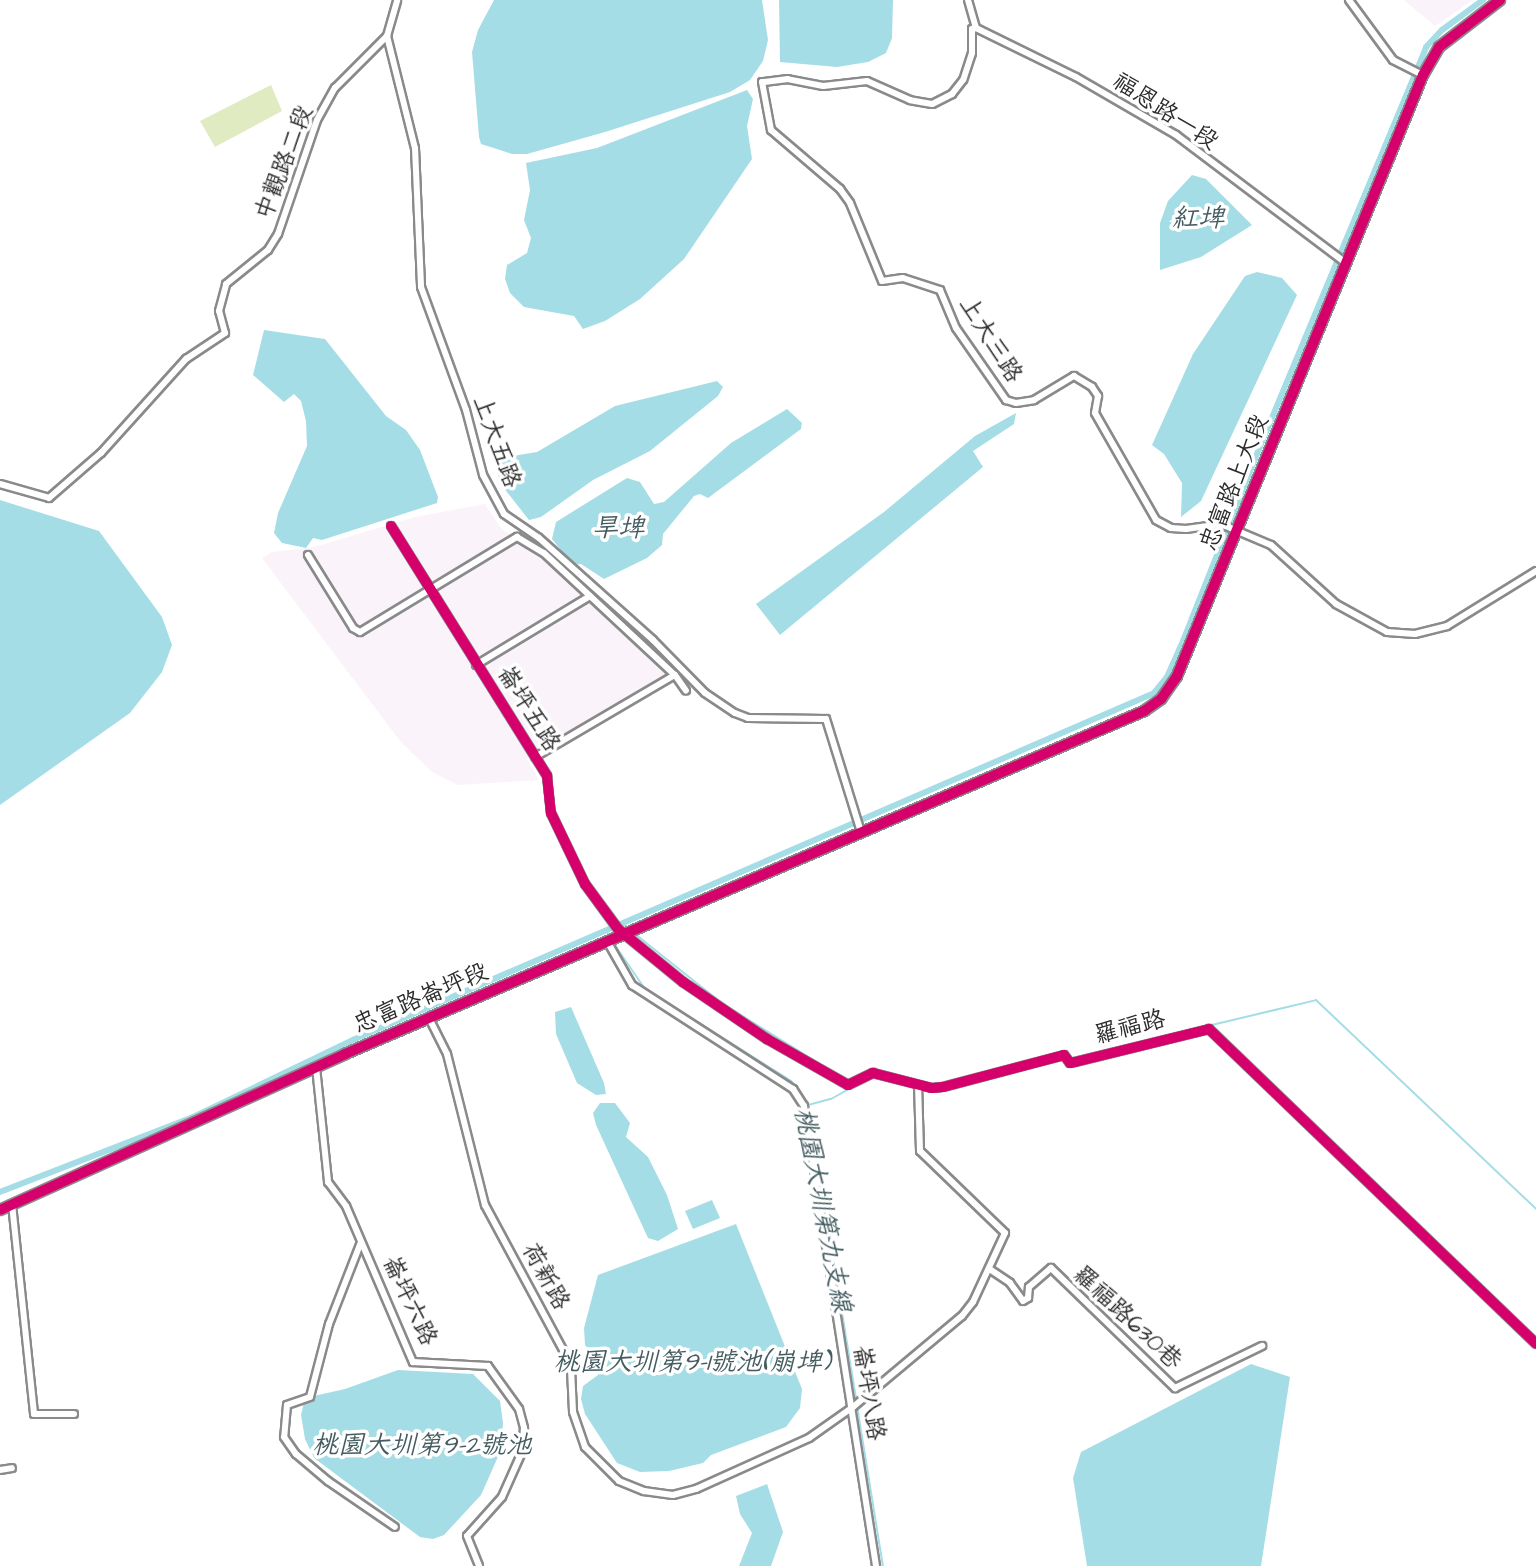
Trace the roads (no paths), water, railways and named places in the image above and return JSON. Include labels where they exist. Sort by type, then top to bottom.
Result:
[{"type":"street","name":"中觀路二段","points":[[0,484],[49,498],[101,453],[186,359],[225,333],[219,311],[226,284],[268,250],[278,234],[317,120],[335,88],[387,36],[397,0]]},
{"type":"street","points":[[968,0],[976,28]]},
{"type":"street","points":[[1349,0],[1393,60],[1421,74]]},
{"type":"street","name":"忠富路上大段","points":[[860,830],[1144,711],[1161,699],[1177,676],[1421,74],[1439,47],[1500,0]]},
{"type":"street","name":"福恩路一段","points":[[976,28],[1076,77],[1176,135],[1344,262]]},
{"type":"street","name":"上大三路","points":[[976,28],[972,29],[967,72],[952,94],[932,104],[910,100],[867,81],[823,86],[771,79],[762,82],[771,130],[840,189],[850,203],[882,281],[903,278],[940,290],[956,328],[1006,400],[1016,403],[1034,400],[1071,377],[1077,378],[1098,396],[1095,413],[1156,520],[1171,528],[1186,529],[1221,524],[1271,545],[1336,604],[1387,632],[1401,635],[1447,626],[1536,571]]},
{"type":"street","name":"上大五路","points":[[387,36],[415,148],[417,233],[425,302],[466,410],[483,475],[504,514],[653,640],[705,693],[735,713],[748,718],[826,719],[860,830]]},
{"type":"street","name":"崙坪五路","points":[[391,526],[547,776],[551,813],[585,884],[621,930]]},
{"type":"street","points":[[524,529],[525,540]]},
{"type":"street","points":[[308,555],[353,628],[360,632],[514,536],[525,540],[590,596],[675,675],[686,691]]},
{"type":"street","points":[[476,665],[590,596]]},
{"type":"street","points":[[535,757],[675,675]]},
{"type":"street","name":"忠富路崙坪段","points":[[0,1210],[316,1067],[607,941],[621,930],[860,830]]},
{"type":"street","name":"羅福路","points":[[621,930],[683,982],[767,1039],[848,1085],[873,1073],[918,1085],[943,1087],[1209,1029],[1536,1344]]},
{"type":"street","name":"崙坪八路","points":[[607,941],[632,985],[793,1089],[804,1106],[876,1566]]},
{"type":"street","name":"荷新路","points":[[429,1018],[447,1054],[485,1205],[567,1357],[571,1369],[573,1412],[585,1447],[619,1481],[644,1491],[673,1495],[696,1489],[784,1452],[826,1428],[962,1316],[991,1270],[988,1269],[1005,1233],[920,1151],[918,1085]]},
{"type":"street","name":"崙坪六路","points":[[316,1067],[328,1182],[339,1192],[413,1362],[488,1366],[519,1409],[524,1428],[522,1452],[502,1497],[467,1536],[479,1566]]},
{"type":"street","points":[[12,1204],[34,1414],[74,1414]]},
{"type":"street","name":"崙坪六路","points":[[361,1242],[329,1324],[310,1397],[287,1405],[284,1437],[296,1454],[328,1481],[395,1527]]},
{"type":"street","name":"羅福路630巷","points":[[991,1270],[1010,1283],[1023,1301],[1028,1298],[1029,1287],[1051,1268],[1060,1281],[1175,1388],[1262,1346]]},
{"type":"street","points":[[0,1470],[12,1468]]},
{"type":"water","points":[[494,0],[762,0],[768,40],[763,61],[750,80],[730,92],[605,132],[527,154],[512,154],[481,144],[479,137],[472,52],[478,30]]},
{"type":"water","points":[[779,0],[893,0],[892,38],[886,53],[868,62],[837,67],[780,62]]},
{"type":"water","points":[[747,90],[753,99],[747,126],[752,159],[684,259],[640,299],[605,321],[583,329],[574,316],[524,307],[510,293],[505,279],[507,265],[527,253],[531,238],[524,220],[530,190],[526,163],[597,148]]},
{"type":"water","name":"紅埤","points":[[1192,175],[1206,179],[1252,225],[1201,257],[1160,270],[1160,223],[1168,201]]},
{"type":"water","points":[[1257,272],[1282,278],[1297,295],[1201,501],[1181,517],[1182,483],[1164,454],[1152,445],[1193,354],[1245,276]]},
{"type":"water","points":[[264,330],[325,339],[386,416],[406,430],[420,450],[438,497],[437,503],[322,540],[313,538],[306,548],[282,543],[274,533],[278,513],[307,446],[306,421],[301,401],[294,394],[284,402],[253,375]]},
{"type":"water","points":[[717,381],[723,387],[718,396],[650,451],[593,480],[541,517],[529,520],[503,487],[495,467],[501,458],[537,452],[615,406]]},
{"type":"water","name":"旱埤","points":[[787,409],[802,423],[801,429],[708,498],[700,494],[694,496],[663,534],[662,545],[647,558],[604,579],[581,564],[573,565],[552,539],[556,522],[627,478],[640,482],[654,504],[664,502],[731,443]]},
{"type":"water","points":[[1016,413],[1014,424],[973,451],[983,467],[780,635],[756,604],[884,512],[975,436]]},
{"type":"water","points":[[0,500],[99,531],[162,617],[172,645],[162,672],[130,713],[0,805]]},
{"type":"water","points":[[571,1007],[606,1094],[596,1095],[577,1083],[556,1034],[555,1012]]},
{"type":"water","points":[[600,1103],[615,1103],[630,1123],[626,1137],[648,1157],[667,1195],[678,1229],[658,1241],[648,1238],[596,1125],[593,1113]]},
{"type":"water","points":[[712,1200],[720,1218],[693,1229],[685,1211]]},
{"type":"water","name":"桃園大圳第9-1號池(崩埤)","points":[[736,1224],[802,1389],[800,1408],[786,1427],[711,1455],[703,1463],[669,1471],[640,1472],[617,1463],[585,1414],[581,1399],[583,1386],[598,1375],[599,1363],[585,1345],[584,1328],[598,1275]]},
{"type":"water","points":[[1251,1364],[1290,1377],[1261,1566],[1087,1566],[1073,1478],[1081,1452]]},
{"type":"water","name":"桃園大圳第9-2號池","points":[[398,1370],[473,1374],[500,1401],[503,1423],[501,1450],[481,1495],[444,1535],[433,1539],[420,1537],[314,1458],[305,1439],[301,1415],[305,1398],[345,1389]]},
{"type":"water","points":[[767,1484],[783,1532],[771,1566],[739,1566],[752,1533],[740,1514],[736,1496]]},
{"type":"waterway","points":[[0,1192],[191,1118],[355,1039],[1154,693],[1167,677],[1181,646],[1426,47],[1442,30],[1483,0]]},
{"type":"waterway","points":[[635,934],[723,1004],[844,1079]]},
{"type":"waterway","name":"桃園大圳第九支線","points":[[614,944],[645,989],[791,1081],[808,1105],[856,1399]]},
{"type":"waterway","points":[[1069,1059],[1316,1000],[1536,1209]]},
{"type":"waterway","points":[[996,1076],[1063,1060]]},
{"type":"waterway","points":[[870,1077],[903,1084]]},
{"type":"waterway","points":[[808,1105],[831,1099],[865,1080]]},
{"type":"waterway","name":"桃園大圳第九支線","points":[[857,1406],[883,1566]]}]
